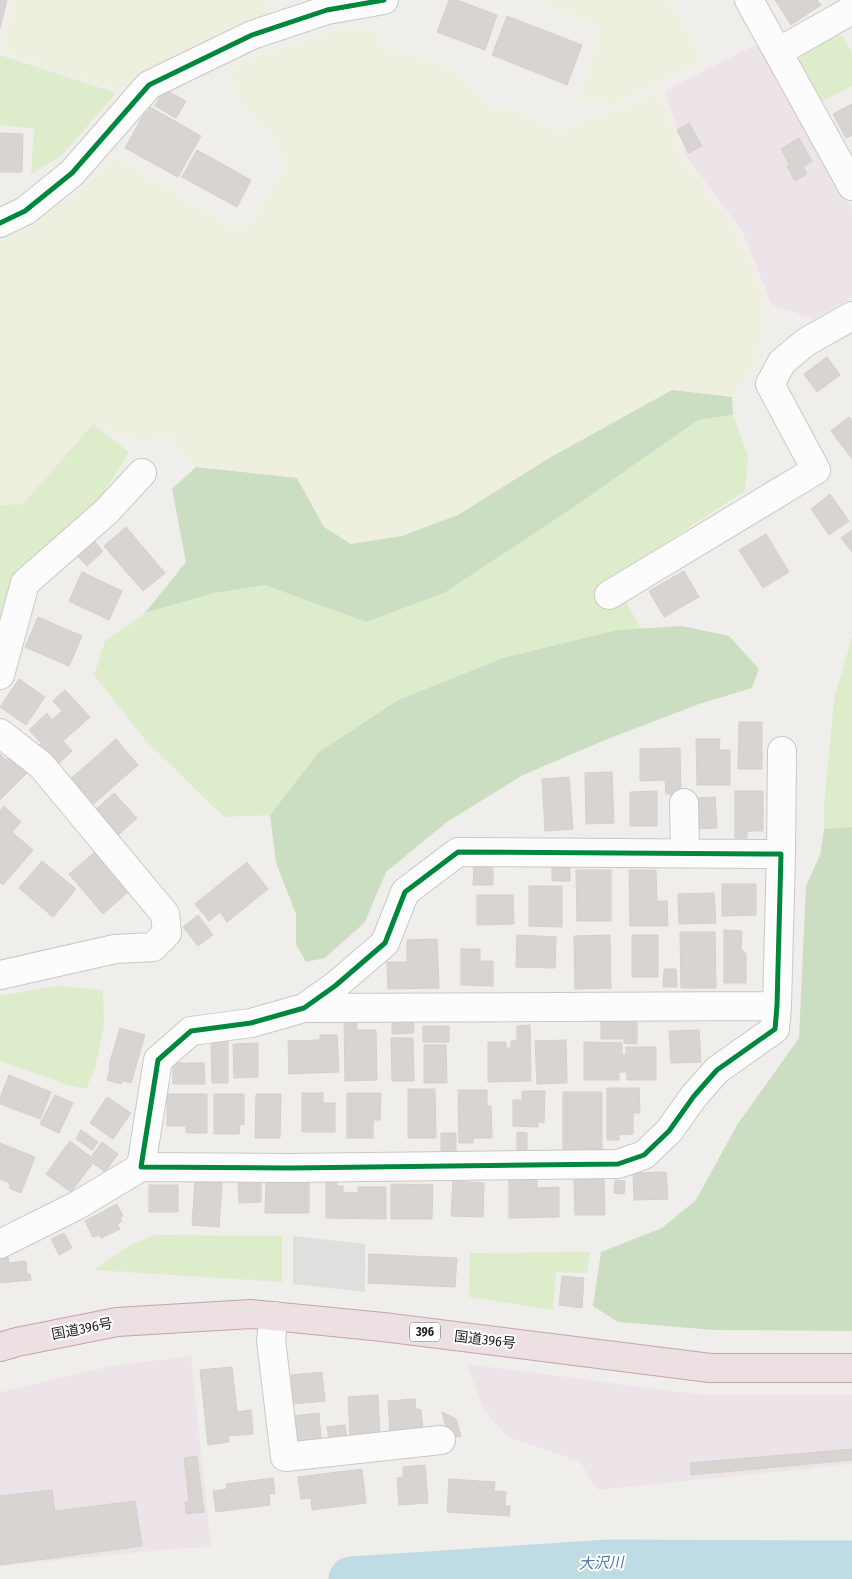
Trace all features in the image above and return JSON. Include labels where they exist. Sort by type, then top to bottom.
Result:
[{"type":"highway","name":"国道396号","points":[[0,1347],[117,1322],[251,1314],[383,1327],[710,1368],[852,1368]]},
{"type":"street","points":[[0,223],[25,211],[72,173],[149,85],[252,35],[327,10],[384,0]]},
{"type":"street","points":[[749,0],[852,186]]},
{"type":"street","points":[[778,52],[849,18]]},
{"type":"street","points":[[609,595],[816,470],[770,384],[782,362],[806,342],[852,316]]},
{"type":"street","points":[[0,675],[25,583],[107,511],[142,473]]},
{"type":"street","points":[[0,733],[41,765],[159,906],[165,914],[167,933],[153,946],[115,949],[0,975]]},
{"type":"street","points":[[0,1244],[76,1206],[141,1167],[290,1168],[618,1164],[644,1155],[669,1131],[694,1096],[717,1070],[774,1029],[777,1006],[782,751]]},
{"type":"street","points":[[684,803],[685,853]]},
{"type":"street","points":[[304,1008],[335,986],[385,943],[405,892],[458,852],[781,854]]},
{"type":"street","points":[[141,1167],[158,1060],[191,1031],[251,1023],[304,1008],[777,1006]]},
{"type":"street","points":[[274,1316],[271,1340],[285,1457],[441,1440]]},
{"type":"shaded area","points":[[759,43],[852,209],[852,298],[814,319],[772,305],[742,231],[686,156],[665,91]]},
{"type":"shaded area","points":[[293,1236],[365,1244],[365,1292],[293,1284]]},
{"type":"shaded area","points":[[191,1356],[211,1547],[172,1549],[0,1566],[0,1392],[111,1366]]},
{"type":"shaded area","points":[[466,1364],[704,1395],[852,1395],[852,1464],[598,1490],[580,1462],[506,1436],[485,1411]]},
{"type":"green space","points":[[14,0],[266,0],[267,17],[253,25],[172,56],[118,90],[41,66],[2,51]]},
{"type":"green space","points":[[539,0],[669,0],[703,60],[616,104],[579,101],[600,26],[542,3]]},
{"type":"green space","points":[[341,29],[378,30],[384,48],[453,68],[489,105],[517,112],[560,130],[661,92],[682,157],[739,234],[767,303],[755,366],[732,397],[672,390],[551,457],[458,515],[402,536],[351,544],[324,527],[297,478],[196,467],[168,437],[140,443],[93,424],[23,504],[0,505],[0,241],[32,226],[79,191],[111,156],[157,181],[228,225],[246,228],[288,162],[264,128],[239,102],[229,72],[262,54]]},
{"type":"green space","points":[[836,35],[843,36],[852,53],[852,86],[820,102],[799,62],[802,53]]},
{"type":"green space","points":[[0,55],[116,93],[62,155],[31,174],[34,129],[0,125]]},
{"type":"green space","points":[[672,390],[732,397],[733,415],[698,420],[571,509],[444,593],[366,622],[265,585],[214,593],[145,613],[186,562],[172,489],[196,467],[297,478],[324,527],[351,544],[402,536],[458,515],[551,457]]},
{"type":"green space","points":[[733,415],[748,456],[745,491],[613,577],[641,629],[617,630],[503,658],[398,700],[319,752],[270,815],[224,817],[146,741],[94,675],[105,641],[145,613],[214,593],[265,585],[366,622],[444,593],[571,509],[698,420]]},
{"type":"green space","points":[[93,424],[129,452],[98,502],[28,564],[16,570],[0,629],[0,505],[23,504]]},
{"type":"green space","points":[[682,626],[729,636],[759,669],[752,688],[699,704],[605,740],[523,775],[447,822],[386,872],[365,922],[325,958],[306,962],[296,944],[296,914],[276,863],[270,815],[319,752],[398,700],[503,658],[617,630]]},
{"type":"green space","points":[[852,637],[852,827],[824,829],[824,806],[834,700]]},
{"type":"green space","points":[[852,827],[852,1331],[714,1330],[618,1322],[593,1306],[601,1252],[662,1228],[696,1200],[737,1125],[799,1038],[806,886],[820,855],[824,829]]},
{"type":"green space","points":[[56,986],[103,990],[104,1026],[95,1068],[86,1089],[68,1085],[0,1061],[0,996]]},
{"type":"green space","points":[[156,1235],[282,1236],[282,1282],[93,1270],[132,1244]]},
{"type":"green space","points":[[590,1252],[587,1273],[556,1272],[553,1310],[469,1297],[470,1253]]},
{"type":"building","points":[[0,0],[7,0],[0,28]]},
{"type":"building","points":[[449,0],[457,0],[497,15],[485,50],[437,32]]},
{"type":"building","points":[[775,0],[817,0],[821,5],[791,25]]},
{"type":"building","points":[[507,16],[582,45],[567,85],[492,55]]},
{"type":"building","points":[[164,89],[186,101],[176,118],[155,106]]},
{"type":"building","points":[[852,104],[852,135],[846,138],[833,114]]},
{"type":"building","points":[[150,107],[201,136],[178,177],[125,148],[145,112],[148,112]]},
{"type":"building","points":[[689,123],[702,146],[689,153],[677,130]]},
{"type":"building","points":[[0,133],[23,134],[22,172],[0,172]]},
{"type":"building","points":[[799,138],[812,161],[803,167],[807,174],[795,181],[781,149]]},
{"type":"building","points":[[197,150],[251,180],[237,207],[182,177]]},
{"type":"building","points":[[827,357],[840,375],[817,392],[804,374]]},
{"type":"building","points":[[849,417],[852,421],[852,459],[831,431]]},
{"type":"building","points":[[830,494],[849,521],[829,535],[811,509]]},
{"type":"building","points":[[126,527],[165,573],[143,591],[104,546]]},
{"type":"building","points":[[852,530],[852,552],[841,538]]},
{"type":"building","points":[[766,534],[789,572],[763,588],[739,550]]},
{"type":"building","points":[[91,538],[103,551],[87,566],[75,553]]},
{"type":"building","points":[[684,571],[699,597],[664,617],[649,591]]},
{"type":"building","points":[[82,572],[122,591],[109,620],[69,601]]},
{"type":"building","points":[[38,617],[82,636],[69,666],[25,647]]},
{"type":"building","points":[[19,679],[45,697],[26,725],[0,707]]},
{"type":"building","points":[[65,690],[90,717],[63,741],[72,751],[53,769],[35,749],[41,743],[29,730],[47,713],[52,720],[62,711],[53,701]]},
{"type":"building","points":[[739,722],[762,722],[762,769],[738,769]]},
{"type":"building","points":[[116,739],[138,765],[90,807],[68,781]]},
{"type":"building","points":[[696,739],[720,739],[719,750],[730,750],[730,785],[697,785]]},
{"type":"building","points":[[680,748],[681,794],[666,794],[665,780],[640,781],[640,749]]},
{"type":"building","points":[[0,754],[6,760],[13,754],[29,771],[0,800]]},
{"type":"building","points":[[612,772],[614,823],[586,824],[585,773]]},
{"type":"building","points":[[569,777],[573,829],[545,831],[542,779]]},
{"type":"building","points":[[657,791],[657,826],[630,826],[630,792]]},
{"type":"building","points":[[735,791],[763,791],[763,831],[747,831],[747,838],[735,838]]},
{"type":"building","points":[[114,793],[137,818],[116,837],[94,811]]},
{"type":"building","points":[[715,797],[717,828],[695,829],[694,798]]},
{"type":"building","points":[[4,806],[21,822],[12,832],[33,850],[3,885],[0,882],[0,811]]},
{"type":"building","points":[[95,852],[129,891],[103,914],[69,874]]},
{"type":"building","points":[[42,861],[76,889],[53,917],[19,888]]},
{"type":"building","points":[[247,862],[268,889],[227,922],[220,912],[209,921],[195,904]]},
{"type":"building","points":[[552,864],[570,864],[570,881],[552,881]]},
{"type":"building","points":[[474,867],[493,868],[493,885],[473,885]]},
{"type":"building","points":[[576,870],[611,870],[611,921],[577,921]]},
{"type":"building","points":[[629,870],[656,870],[657,901],[667,901],[668,926],[630,926]]},
{"type":"building","points":[[722,884],[756,884],[756,915],[722,916]]},
{"type":"building","points":[[529,886],[562,886],[562,927],[529,926]]},
{"type":"building","points":[[714,893],[716,923],[679,924],[678,894]]},
{"type":"building","points":[[477,895],[513,895],[514,924],[477,925]]},
{"type":"building","points":[[198,915],[213,935],[198,946],[183,927]]},
{"type":"building","points":[[724,930],[742,931],[741,949],[746,954],[746,983],[724,983]]},
{"type":"building","points":[[680,932],[715,932],[716,988],[681,988]]},
{"type":"building","points":[[517,935],[556,937],[555,968],[516,967]]},
{"type":"building","points":[[610,935],[611,988],[575,989],[574,936]]},
{"type":"building","points":[[632,935],[658,935],[658,977],[632,977]]},
{"type":"building","points":[[437,939],[439,988],[388,989],[387,962],[407,962],[407,940]]},
{"type":"building","points":[[461,949],[480,949],[480,961],[493,961],[493,986],[461,985]]},
{"type":"building","points":[[664,969],[676,969],[677,987],[663,987]]},
{"type":"building","points":[[392,1016],[413,1016],[414,1033],[392,1034]]},
{"type":"building","points":[[344,1017],[356,1017],[357,1030],[376,1030],[377,1080],[345,1081]]},
{"type":"building","points":[[637,1019],[637,1044],[624,1043],[624,1039],[601,1039],[601,1020]]},
{"type":"building","points":[[530,1025],[531,1081],[488,1082],[488,1042],[506,1042],[506,1048],[511,1048],[511,1041],[517,1041],[517,1026]]},
{"type":"building","points":[[423,1026],[449,1026],[449,1042],[423,1042]]},
{"type":"building","points":[[120,1028],[145,1035],[131,1083],[123,1081],[121,1084],[107,1080],[110,1070],[109,1065]]},
{"type":"building","points":[[699,1030],[701,1062],[671,1063],[669,1031]]},
{"type":"building","points":[[320,1035],[337,1035],[339,1072],[289,1074],[288,1041],[320,1040]]},
{"type":"building","points":[[211,1036],[228,1036],[228,1083],[212,1083]]},
{"type":"building","points":[[391,1038],[413,1038],[414,1081],[392,1081]]},
{"type":"building","points":[[566,1040],[567,1083],[537,1084],[535,1041]]},
{"type":"building","points":[[584,1042],[622,1043],[622,1055],[626,1055],[626,1047],[656,1047],[656,1080],[627,1080],[627,1072],[619,1072],[619,1080],[584,1080]]},
{"type":"building","points":[[258,1043],[258,1077],[234,1078],[233,1044]]},
{"type":"building","points":[[424,1045],[446,1045],[447,1083],[424,1083]]},
{"type":"building","points":[[173,1063],[204,1063],[205,1084],[173,1084]]},
{"type":"building","points":[[9,1075],[51,1092],[40,1119],[0,1104],[0,1098]]},
{"type":"building","points":[[607,1088],[639,1088],[640,1113],[633,1113],[633,1134],[619,1135],[619,1140],[607,1140]]},
{"type":"building","points":[[408,1089],[435,1089],[436,1138],[408,1138]]},
{"type":"building","points":[[458,1090],[487,1090],[487,1106],[491,1106],[492,1138],[473,1138],[473,1143],[459,1143]]},
{"type":"building","points":[[522,1091],[545,1091],[544,1123],[538,1122],[538,1127],[513,1126],[513,1100],[522,1100]]},
{"type":"building","points":[[563,1092],[602,1092],[602,1152],[563,1152]]},
{"type":"building","points":[[302,1093],[323,1093],[323,1103],[335,1103],[335,1132],[302,1132]]},
{"type":"building","points":[[347,1093],[381,1093],[380,1120],[373,1120],[373,1138],[347,1138]]},
{"type":"building","points":[[167,1094],[207,1094],[207,1133],[186,1133],[186,1126],[167,1126]]},
{"type":"building","points":[[214,1094],[244,1094],[244,1125],[240,1124],[239,1134],[214,1134]]},
{"type":"building","points":[[256,1094],[281,1094],[280,1138],[255,1138]]},
{"type":"building","points":[[55,1095],[73,1103],[59,1133],[40,1124]]},
{"type":"building","points":[[107,1097],[131,1113],[113,1139],[90,1123]]},
{"type":"building","points":[[81,1130],[98,1142],[92,1150],[76,1139]]},
{"type":"building","points":[[517,1132],[527,1133],[527,1152],[517,1152]]},
{"type":"building","points":[[441,1133],[456,1133],[456,1152],[441,1152]]},
{"type":"building","points":[[70,1141],[91,1157],[102,1142],[118,1154],[105,1172],[93,1163],[71,1192],[46,1174]]},
{"type":"building","points":[[0,1143],[35,1157],[21,1193],[9,1188],[10,1183],[0,1179]]},
{"type":"building","points":[[666,1172],[668,1199],[634,1200],[633,1173]]},
{"type":"building","points":[[509,1177],[537,1177],[537,1188],[559,1187],[559,1217],[509,1218]]},
{"type":"building","points":[[604,1179],[605,1215],[575,1215],[574,1180]]},
{"type":"building","points":[[615,1180],[625,1181],[624,1194],[614,1193]]},
{"type":"building","points":[[195,1181],[222,1183],[219,1227],[192,1225]]},
{"type":"building","points":[[326,1181],[337,1181],[337,1186],[343,1186],[343,1192],[358,1193],[358,1187],[386,1187],[386,1219],[326,1218]]},
{"type":"building","points":[[453,1181],[484,1183],[483,1217],[451,1216]]},
{"type":"building","points":[[266,1182],[309,1183],[309,1213],[265,1213]]},
{"type":"building","points":[[238,1183],[261,1183],[261,1202],[239,1203]]},
{"type":"building","points":[[391,1184],[433,1185],[432,1219],[391,1219]]},
{"type":"building","points":[[149,1185],[178,1185],[178,1212],[149,1212]]},
{"type":"building","points":[[117,1204],[123,1216],[120,1218],[122,1221],[117,1224],[120,1229],[101,1238],[99,1235],[93,1237],[85,1221]]},
{"type":"building","points":[[64,1233],[72,1248],[59,1255],[51,1239]]},
{"type":"building","points":[[369,1254],[457,1258],[455,1287],[368,1283]]},
{"type":"building","points":[[8,1257],[9,1263],[26,1261],[27,1274],[30,1274],[31,1280],[0,1283],[0,1259]]},
{"type":"building","points":[[562,1276],[584,1278],[582,1308],[559,1305]]},
{"type":"building","points":[[232,1367],[237,1412],[251,1410],[253,1434],[228,1436],[229,1442],[208,1445],[200,1370]]},
{"type":"building","points":[[322,1372],[325,1401],[294,1404],[291,1375]]},
{"type":"building","points":[[378,1395],[380,1436],[350,1437],[348,1397]]},
{"type":"building","points":[[415,1399],[416,1409],[421,1410],[423,1429],[390,1432],[388,1401]]},
{"type":"building","points":[[442,1412],[456,1419],[461,1436],[449,1439]]},
{"type":"building","points":[[319,1413],[321,1438],[296,1441],[293,1416]]},
{"type":"building","points":[[345,1425],[347,1442],[330,1445],[327,1427]]},
{"type":"building","points":[[852,1449],[852,1460],[691,1475],[690,1463]]},
{"type":"building","points":[[197,1456],[204,1512],[186,1514],[185,1502],[189,1501],[184,1458]]},
{"type":"building","points":[[425,1465],[428,1503],[399,1505],[397,1478],[403,1477],[403,1467]]},
{"type":"building","points":[[362,1469],[366,1503],[312,1510],[311,1498],[301,1499],[298,1477]]},
{"type":"building","points":[[273,1478],[275,1493],[269,1494],[270,1505],[216,1512],[213,1491],[227,1489],[226,1484]]},
{"type":"building","points":[[449,1479],[495,1482],[494,1491],[506,1492],[505,1506],[510,1506],[509,1516],[447,1512]]},
{"type":"building","points":[[52,1490],[55,1511],[135,1501],[142,1546],[0,1565],[0,1496]]},
{"type":"waterway","name":"大沢川","points":[[351,1579],[609,1562],[852,1563]]},
{"type":"cycle path","points":[[0,223],[25,211],[72,173],[149,85],[252,35],[327,10],[384,0]]},
{"type":"cycle path","points":[[458,852],[781,854],[775,1029],[717,1070],[694,1096],[669,1131],[644,1155],[618,1164],[290,1168],[141,1167],[158,1060],[191,1031],[251,1023],[304,1008],[335,986],[385,943],[405,892],[458,852]]}]
